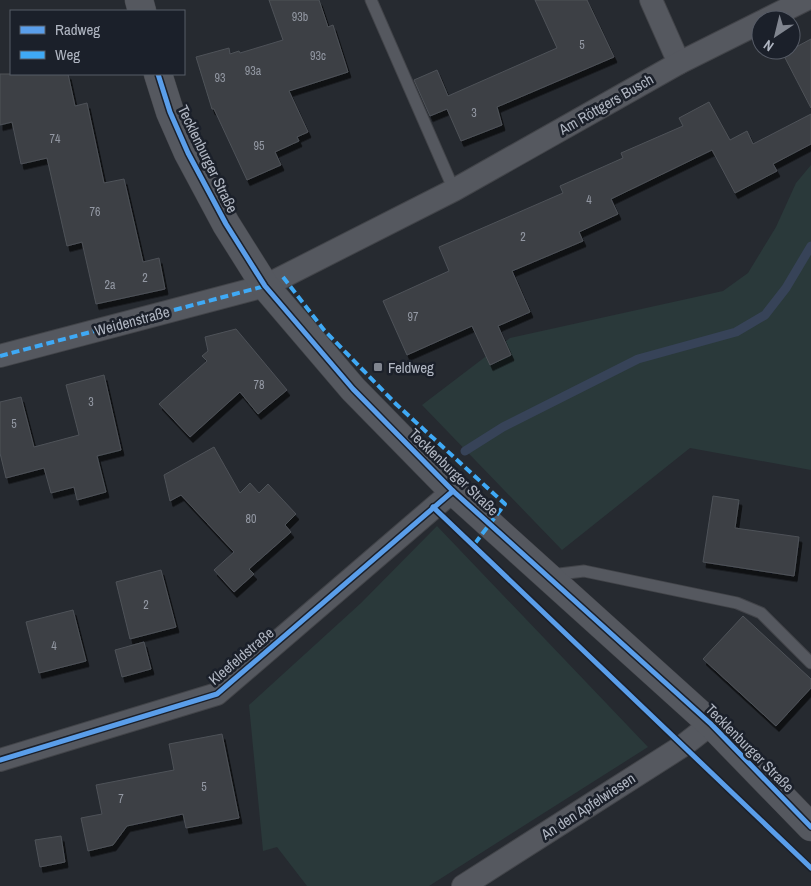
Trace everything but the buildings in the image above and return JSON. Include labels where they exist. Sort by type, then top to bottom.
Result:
[{"type":"street","points":[[651,0],[679,63]]},
{"type":"street","points":[[785,10],[805,0]]},
{"type":"street","name":"Am Röttgers Busch","points":[[265,286],[454,190],[679,63],[751,27]]},
{"type":"street","name":"Tecklenburger Straße","points":[[158,75],[170,112],[188,153],[226,224],[265,286],[353,389],[453,491],[711,724],[811,827]]},
{"type":"street","name":"Weidenstraße","points":[[0,356],[265,286]]},
{"type":"street","name":"Kleefeldstraße","points":[[0,760],[218,694],[453,491]]},
{"type":"street","name":"An den Apfelwiesen","points":[[463,886],[684,745],[711,724]]},
{"type":"lane","points":[[371,0],[454,190]]},
{"type":"lane","points":[[547,575],[584,571],[737,603],[761,613],[811,663]]},
{"type":"shaded area","points":[[811,165],[811,470],[690,448],[562,550],[422,405],[510,338],[723,291],[748,273],[776,227],[796,183]]},
{"type":"shaded area","points":[[437,526],[648,747],[429,886],[307,886],[277,847],[263,851],[249,705],[361,603]]},
{"type":"waterway","points":[[465,451],[503,427],[638,359],[736,332],[765,315],[786,288],[811,246]]},
{"type":"marked path","points":[[283,277],[324,330],[396,404],[505,504],[473,546]]},
{"type":"marked path","points":[[0,356],[265,286]]},
{"type":"cycle path","points":[[158,75],[170,112],[188,153],[226,224],[265,286],[353,389],[453,491],[711,724],[811,827]]},
{"type":"cycle path","points":[[0,760],[217,694],[453,491]]},
{"type":"cycle path","points":[[433,507],[811,868]]},
{"type":"place","name":"Feldweg","points":[[378,367]]}]
